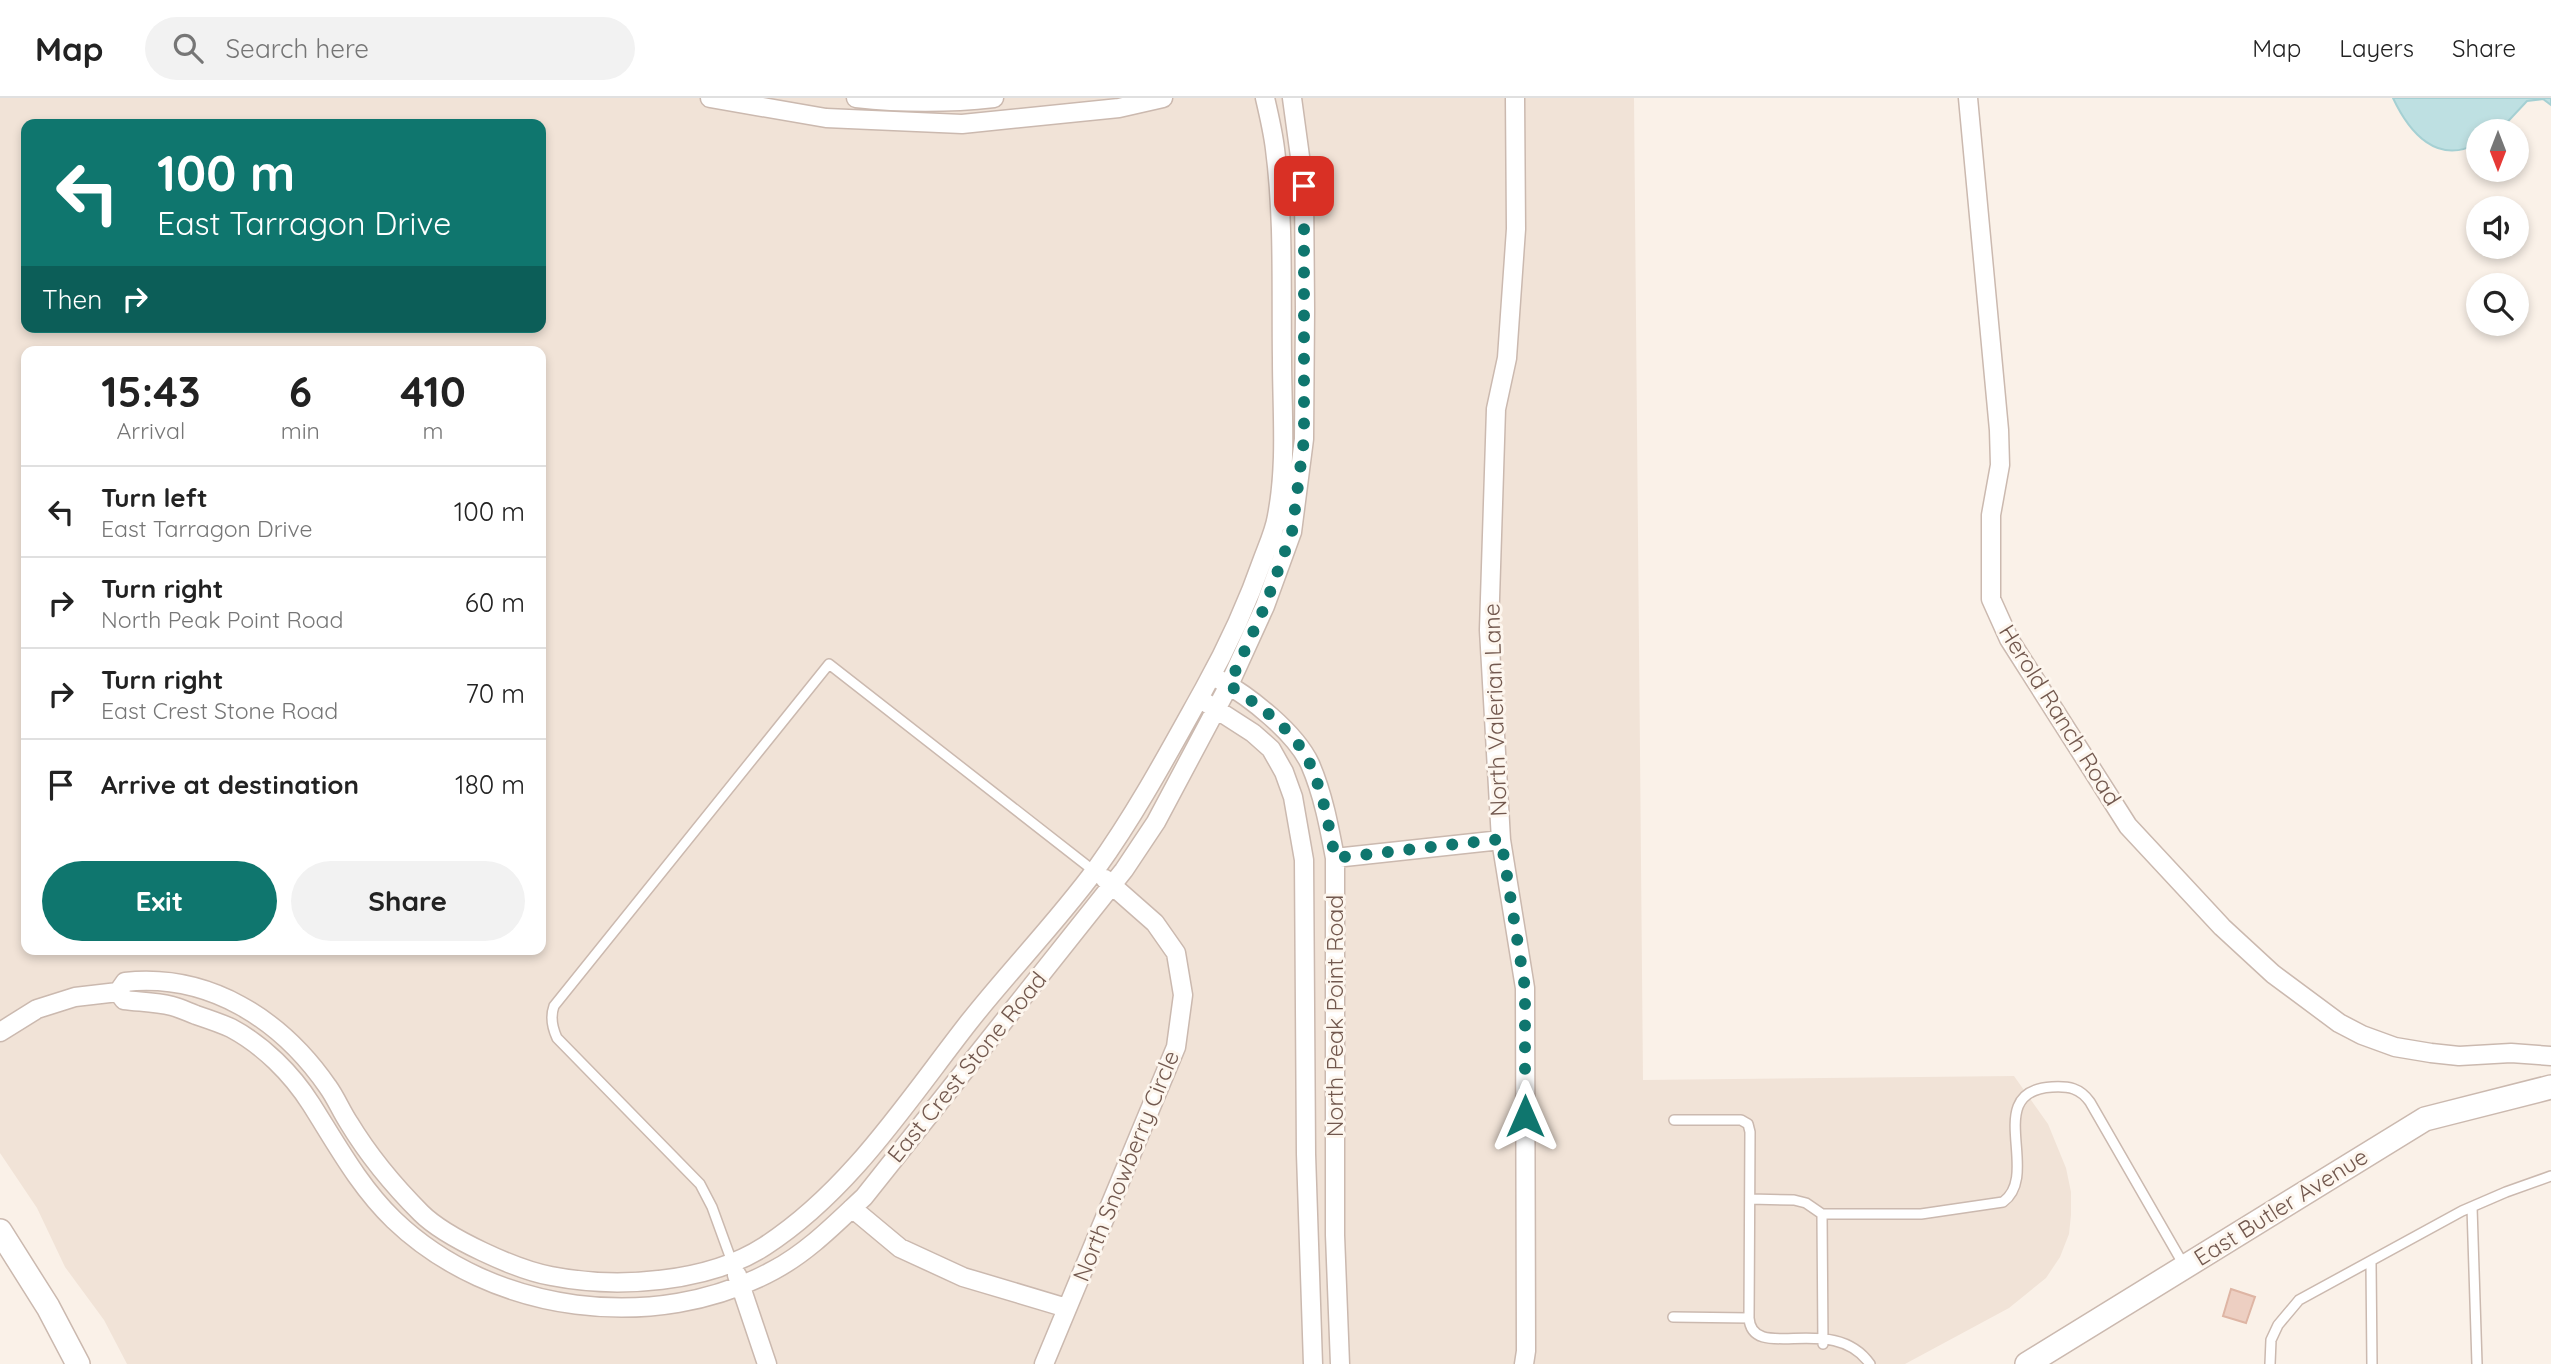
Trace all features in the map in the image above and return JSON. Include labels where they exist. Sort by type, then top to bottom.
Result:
[{"type":"street","points":[[710,98],[825,118],[962,124],[1119,108],[1163,98]]},
{"type":"street","points":[[856,98],[883,101],[967,101],[994,98]]},
{"type":"street","name":"East Crest Stone Road","points":[[0,1032],[37,1009],[75,997],[118,992],[125,982],[152,979],[183,983],[214,992],[240,1004],[302,1054],[329,1088],[350,1126],[388,1178],[426,1219],[491,1256],[546,1276],[604,1283],[667,1278],[732,1262],[762,1248],[804,1216],[852,1171],[1094,870],[1134,811],[1212,675],[1245,610],[1277,520],[1284,450],[1281,240],[1276,150],[1265,98]]},
{"type":"street","name":"East Crest Stone Road","points":[[118,992],[124,1000],[172,1006],[232,1028],[275,1059],[310,1101],[342,1157],[369,1194],[395,1221],[425,1246],[464,1269],[511,1290],[549,1301],[605,1308],[660,1306],[720,1292],[774,1270],[825,1233],[864,1197],[1112,885],[1156,822],[1229,685],[1265,606],[1292,532],[1304,439],[1304,186],[1292,98]]},
{"type":"street","name":"North Valerian Lane","points":[[1515,98],[1516,229],[1507,358],[1496,408],[1489,617],[1501,839],[1525,988],[1524,1364]]},
{"type":"street","name":"Herold Ranch Road","points":[[1968,98],[1999,430],[2000,465],[1991,515],[1991,599],[2009,639],[2128,826],[2222,927],[2273,974],[2339,1023],[2362,1035],[2395,1046],[2459,1056],[2511,1053],[2551,1056]]},
{"type":"street","name":"North Peak Point Road","points":[[1212,675],[1272,718],[1309,762],[1326,814],[1335,858],[1335,1234],[1340,1364]]},
{"type":"street","name":"North Peak Point Road","points":[[1199,698],[1253,733],[1271,749],[1284,772],[1293,797],[1304,860],[1306,1154],[1313,1364]]},
{"type":"street","points":[[1335,858],[1501,839]]},
{"type":"street","name":"North Snowberry Circle","points":[[1044,1364],[1176,1047],[1183,995],[1176,953],[1155,923],[1094,870]]},
{"type":"street","name":"East Butler Avenue","points":[[2027,1364],[2425,1119],[2551,1087]]},
{"type":"street","points":[[852,1208],[900,1248],[963,1277],[1068,1308]]},
{"type":"street","points":[[0,1231],[48,1307],[78,1364]]},
{"type":"street","points":[[732,1262],[768,1364]]},
{"type":"lane","points":[[732,1262],[712,1207],[700,1184],[557,1038],[551,1013],[829,664],[1094,870]]},
{"type":"lane","points":[[1750,1199],[1794,1200],[1806,1203],[1822,1214],[1921,1214],[2003,1202],[2010,1197],[2016,1179],[2018,1105],[2031,1090],[2070,1087],[2084,1094],[2090,1102],[2185,1267]]},
{"type":"lane","points":[[1674,1120],[1741,1120],[1748,1124],[1749,1318],[1754,1342]]},
{"type":"lane","points":[[2270,1364],[2272,1340],[2278,1325],[2299,1300],[2472,1207],[2551,1177]]},
{"type":"lane","points":[[2472,1207],[2477,1364]]},
{"type":"lane","points":[[1822,1214],[1823,1345]]},
{"type":"lane","points":[[2371,1263],[2372,1364]]},
{"type":"lane","points":[[1673,1317],[1749,1318]]},
{"type":"lane","points":[[1799,1349],[1843,1345],[1854,1349],[1870,1364]]},
{"type":"shaded area","points":[[0,98],[1634,98],[1643,1080],[2014,1076],[2048,1124],[2066,1168],[2071,1192],[2069,1234],[2060,1257],[2046,1278],[2009,1308],[1905,1364],[127,1364],[104,1320],[65,1267],[37,1208],[0,1153]]},
{"type":"water","points":[[2393,98],[2551,98],[2551,105],[2543,99],[2527,101],[2510,119],[2466,119],[2466,148],[2463,149],[2437,148],[2426,142],[2407,123]]},
{"type":"building","points":[[2231,1289],[2255,1297],[2246,1323],[2223,1316]]},
{"type":"route","points":[[1304,186],[1304,439],[1292,532],[1265,606],[1229,685],[1272,718],[1309,762],[1326,814],[1335,858],[1501,839],[1525,988],[1525,1116]]}]
